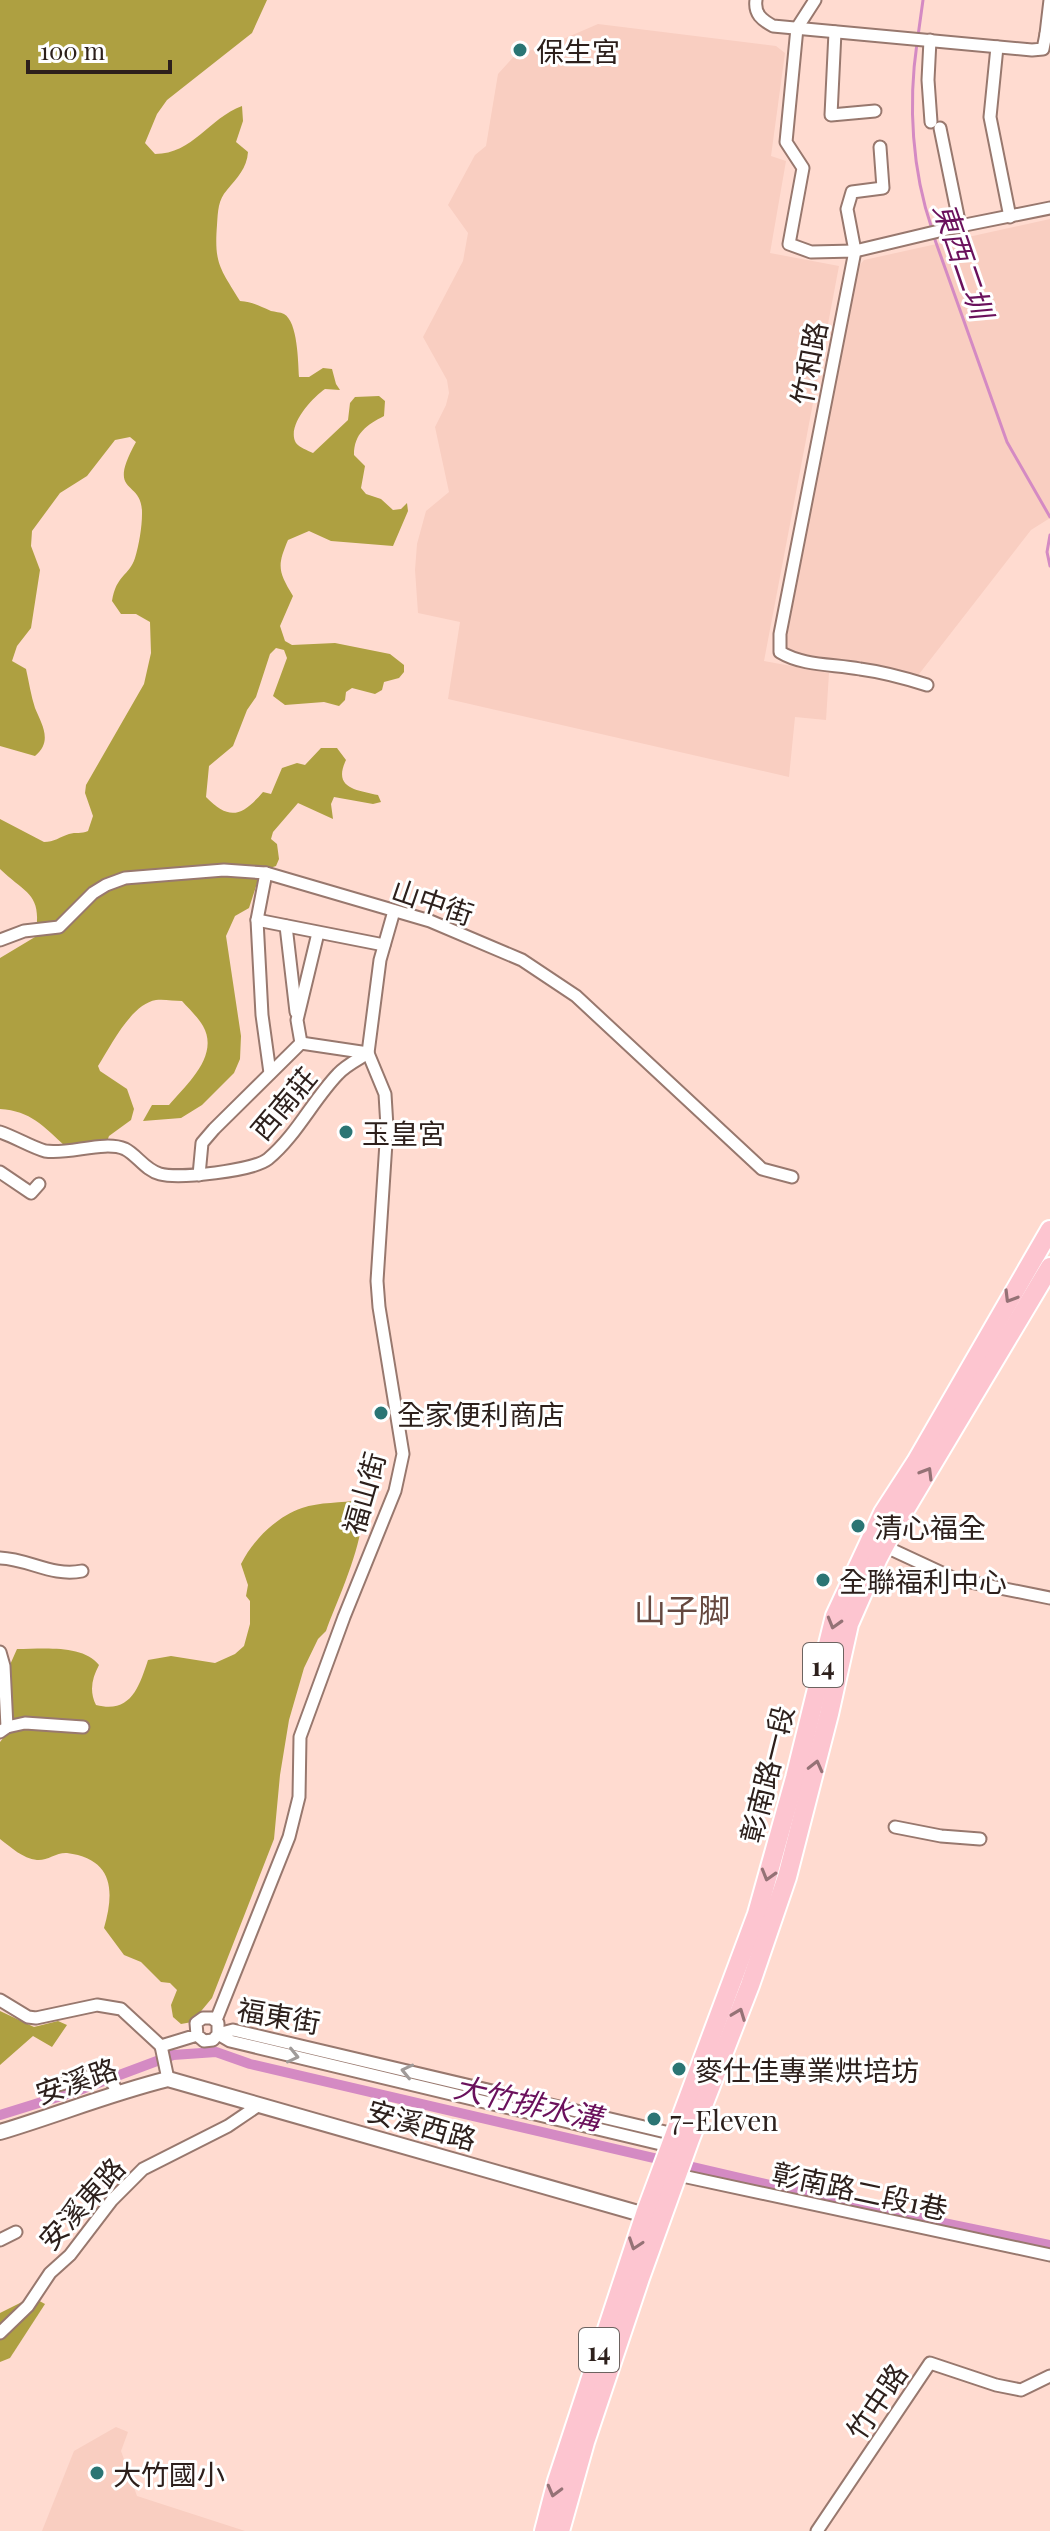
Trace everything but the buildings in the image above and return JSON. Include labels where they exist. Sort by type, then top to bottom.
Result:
[{"type":"main road","name":"彰南路一段","points":[[679,2143],[757,1914],[835,1616],[883,1513],[916,1462],[1050,1230]]},
{"type":"main road","name":"彰南路一段","points":[[679,2143],[750,1985],[787,1877],[849,1624],[884,1546],[1050,1267]]},
{"type":"main road","name":"14","points":[[544,2531],[557,2481],[679,2143]]},
{"type":"main road","name":"14","points":[[560,2531],[653,2217]]},
{"type":"street","points":[[756,0],[760,19],[773,26],[1032,50],[1043,49],[1048,35],[1050,0]]},
{"type":"street","points":[[815,0],[797,28],[786,142],[803,168],[789,244],[811,252],[855,251],[1050,208]]},
{"type":"street","points":[[835,32],[831,115],[875,111]]},
{"type":"street","points":[[922,39],[935,125],[960,226]]},
{"type":"street","points":[[997,47],[990,117],[1010,217]]},
{"type":"street","points":[[855,251],[847,209],[852,192],[883,188],[880,147]]},
{"type":"street","name":"竹和路","points":[[855,251],[780,634],[780,652],[794,660],[861,669],[927,685]]},
{"type":"street","name":"山中街","points":[[0,940],[24,931],[59,927],[93,893],[125,878],[224,870],[266,873],[430,921],[522,960],[576,996],[762,1169],[792,1177]]},
{"type":"street","points":[[266,873],[257,920],[262,1015],[270,1073]]},
{"type":"street","name":"福山街","points":[[216,2020],[207,2017],[199,2020],[195,2028],[200,2039],[209,2041],[218,2034],[216,2020],[289,1837],[299,1797],[300,1737],[395,1491],[403,1454],[377,1281],[387,1127],[385,1094],[368,1053],[380,960],[394,911]]},
{"type":"street","points":[[257,920],[384,945]]},
{"type":"street","points":[[286,926],[301,1043]]},
{"type":"street","points":[[297,1020],[318,933]]},
{"type":"street","points":[[199,1175],[202,1143],[301,1043]]},
{"type":"street","points":[[301,1043],[368,1053]]},
{"type":"street","name":"西南莊","points":[[0,1132],[44,1150],[125,1149],[159,1174],[199,1175],[266,1161],[340,1072],[368,1053]]},
{"type":"street","points":[[0,1172],[31,1193],[39,1184]]},
{"type":"street","points":[[884,1546],[955,1579],[1050,1598]]},
{"type":"street","points":[[0,1558],[17,1559],[41,1569],[66,1574],[82,1571]]},
{"type":"street","points":[[0,1652],[4,1666],[4,1730],[25,1723],[83,1727]]},
{"type":"street","points":[[895,1827],[941,1836],[980,1839]]},
{"type":"street","points":[[0,2000],[28,2017],[36,2018],[97,2005],[121,2009],[161,2046],[168,2079]]},
{"type":"street","name":"福東街","points":[[218,2034],[233,2030],[443,2086],[679,2143]]},
{"type":"street","name":"福山街","points":[[161,2046],[197,2035]]},
{"type":"street","points":[[58,2085],[106,2072],[116,2090]]},
{"type":"street","name":"安溪路","points":[[0,2132],[53,2116],[116,2090],[168,2079]]},
{"type":"street","name":"安溪西路","points":[[168,2079],[653,2217]]},
{"type":"street","name":"安溪東路","points":[[0,2333],[28,2306],[50,2273],[70,2255],[112,2200],[143,2169],[228,2126],[259,2105]]},
{"type":"street","name":"彰南路二段1巷","points":[[668,2173],[1050,2255]]},
{"type":"street","points":[[0,2240],[16,2232]]},
{"type":"street","name":"竹中路","points":[[817,2531],[930,2363],[1021,2390],[1050,2376]]},
{"type":"shaded area","points":[[0,0],[267,0],[252,33],[167,100],[157,114],[145,143],[155,154],[180,148],[242,106],[243,121],[236,142],[248,152],[246,163],[219,206],[216,238],[220,265],[240,301],[282,313],[289,318],[296,343],[299,377],[309,377],[323,368],[332,369],[340,390],[325,389],[307,406],[294,429],[298,445],[313,453],[348,420],[350,403],[355,397],[379,396],[385,401],[384,416],[363,431],[356,441],[354,455],[365,466],[361,488],[366,494],[381,499],[393,510],[401,509],[407,503],[408,511],[393,546],[331,541],[309,531],[288,540],[281,563],[284,580],[293,596],[280,626],[285,641],[292,645],[335,643],[390,654],[404,665],[404,672],[399,678],[384,682],[382,690],[375,694],[352,688],[346,692],[345,700],[339,706],[324,702],[285,705],[273,696],[287,658],[284,650],[276,648],[270,654],[256,697],[247,710],[233,746],[209,766],[206,797],[222,810],[243,810],[263,792],[271,794],[282,768],[297,763],[305,765],[321,748],[337,748],[346,760],[342,777],[345,782],[355,789],[378,795],[381,802],[373,804],[334,797],[331,804],[333,819],[298,803],[273,832],[271,839],[277,844],[279,859],[276,866],[261,871],[249,908],[235,916],[226,936],[241,1036],[240,1059],[234,1073],[202,1105],[181,1118],[143,1121],[152,1105],[169,1105],[184,1088],[199,1069],[207,1048],[203,1026],[182,1001],[147,1003],[122,1027],[98,1066],[100,1071],[127,1089],[134,1109],[131,1120],[109,1136],[103,1152],[76,1145],[65,1146],[28,1116],[0,1109],[0,958],[35,937],[37,911],[31,896],[0,869],[0,819],[44,842],[88,831],[93,816],[85,793],[86,785],[144,684],[151,653],[150,622],[136,614],[121,614],[112,601],[116,586],[135,558],[141,525],[141,503],[125,480],[124,472],[136,442],[130,437],[115,440],[87,476],[60,493],[32,531],[31,546],[40,570],[31,628],[17,646],[12,661],[26,669],[45,739],[35,756],[0,746]]},
{"type":"shaded area","points":[[598,24],[776,46],[785,53],[771,156],[786,161],[770,253],[839,266],[764,661],[829,673],[826,720],[795,717],[789,777],[448,699],[460,622],[418,613],[417,544],[426,511],[449,492],[435,427],[446,405],[449,393],[447,380],[423,337],[463,261],[468,233],[448,205],[475,155],[486,146],[498,74],[516,54],[547,46]]},
{"type":"shaded area","points":[[1050,219],[1050,518],[1031,530],[916,678],[784,652],[858,267],[864,260]]},
{"type":"shaded area","points":[[360,1500],[361,1529],[351,1565],[326,1631],[318,1639],[304,1668],[289,1720],[274,1839],[212,1998],[192,2022],[181,2024],[173,2017],[171,2005],[177,1990],[170,1983],[161,1982],[141,1962],[124,1955],[104,1928],[109,1889],[102,1869],[82,1856],[67,1853],[41,1860],[32,1859],[0,1839],[0,1742],[11,1728],[9,1667],[17,1649],[61,1649],[83,1654],[99,1665],[92,1685],[96,1705],[108,1707],[118,1706],[132,1696],[148,1660],[171,1656],[215,1663],[235,1654],[244,1646],[250,1624],[250,1601],[246,1596],[248,1585],[241,1564],[252,1546],[274,1523],[292,1512],[316,1505]]},
{"type":"shaded area","points":[[0,2011],[34,2027],[58,2021],[67,2025],[52,2047],[33,2036],[0,2065]]},
{"type":"shaded area","points":[[32,2297],[45,2304],[10,2358],[0,2362],[0,2313]]},
{"type":"shaded area","name":"大竹國小","points":[[116,2427],[128,2432],[121,2451],[137,2496],[245,2531],[42,2531],[74,2451]]},
{"type":"waterway","name":"東西二圳","points":[[918,36],[923,0]]},
{"type":"waterway","name":"東西二圳","points":[[917,43],[913,90],[914,137],[920,184],[932,229]]},
{"type":"waterway","name":"東西二圳","points":[[934,237],[1007,442],[1050,517]]},
{"type":"waterway","name":"東西二圳","points":[[1050,535],[1047,552],[1050,566]]},
{"type":"waterway","name":"大竹排水溝","points":[[0,2115],[74,2092],[173,2055],[216,2052],[250,2064],[847,2203],[1050,2245]]},
{"type":"place","name":"保生宮","points":[[520,50]]},
{"type":"place","name":"玉皇宮","points":[[346,1132]]},
{"type":"place","name":"全家便利商店","points":[[381,1413]]},
{"type":"place","name":"清心福全","points":[[858,1526]]},
{"type":"place","name":"全聯福利中心","points":[[823,1580]]},
{"type":"place","name":"麥仕佳專業烘培坊","points":[[679,2069]]},
{"type":"place","name":"7-Eleven","points":[[654,2119]]},
{"type":"place","name":"大竹國小","points":[[97,2473]]},
{"type":"district","name":"山子脚","points":[[682,1608]]}]
